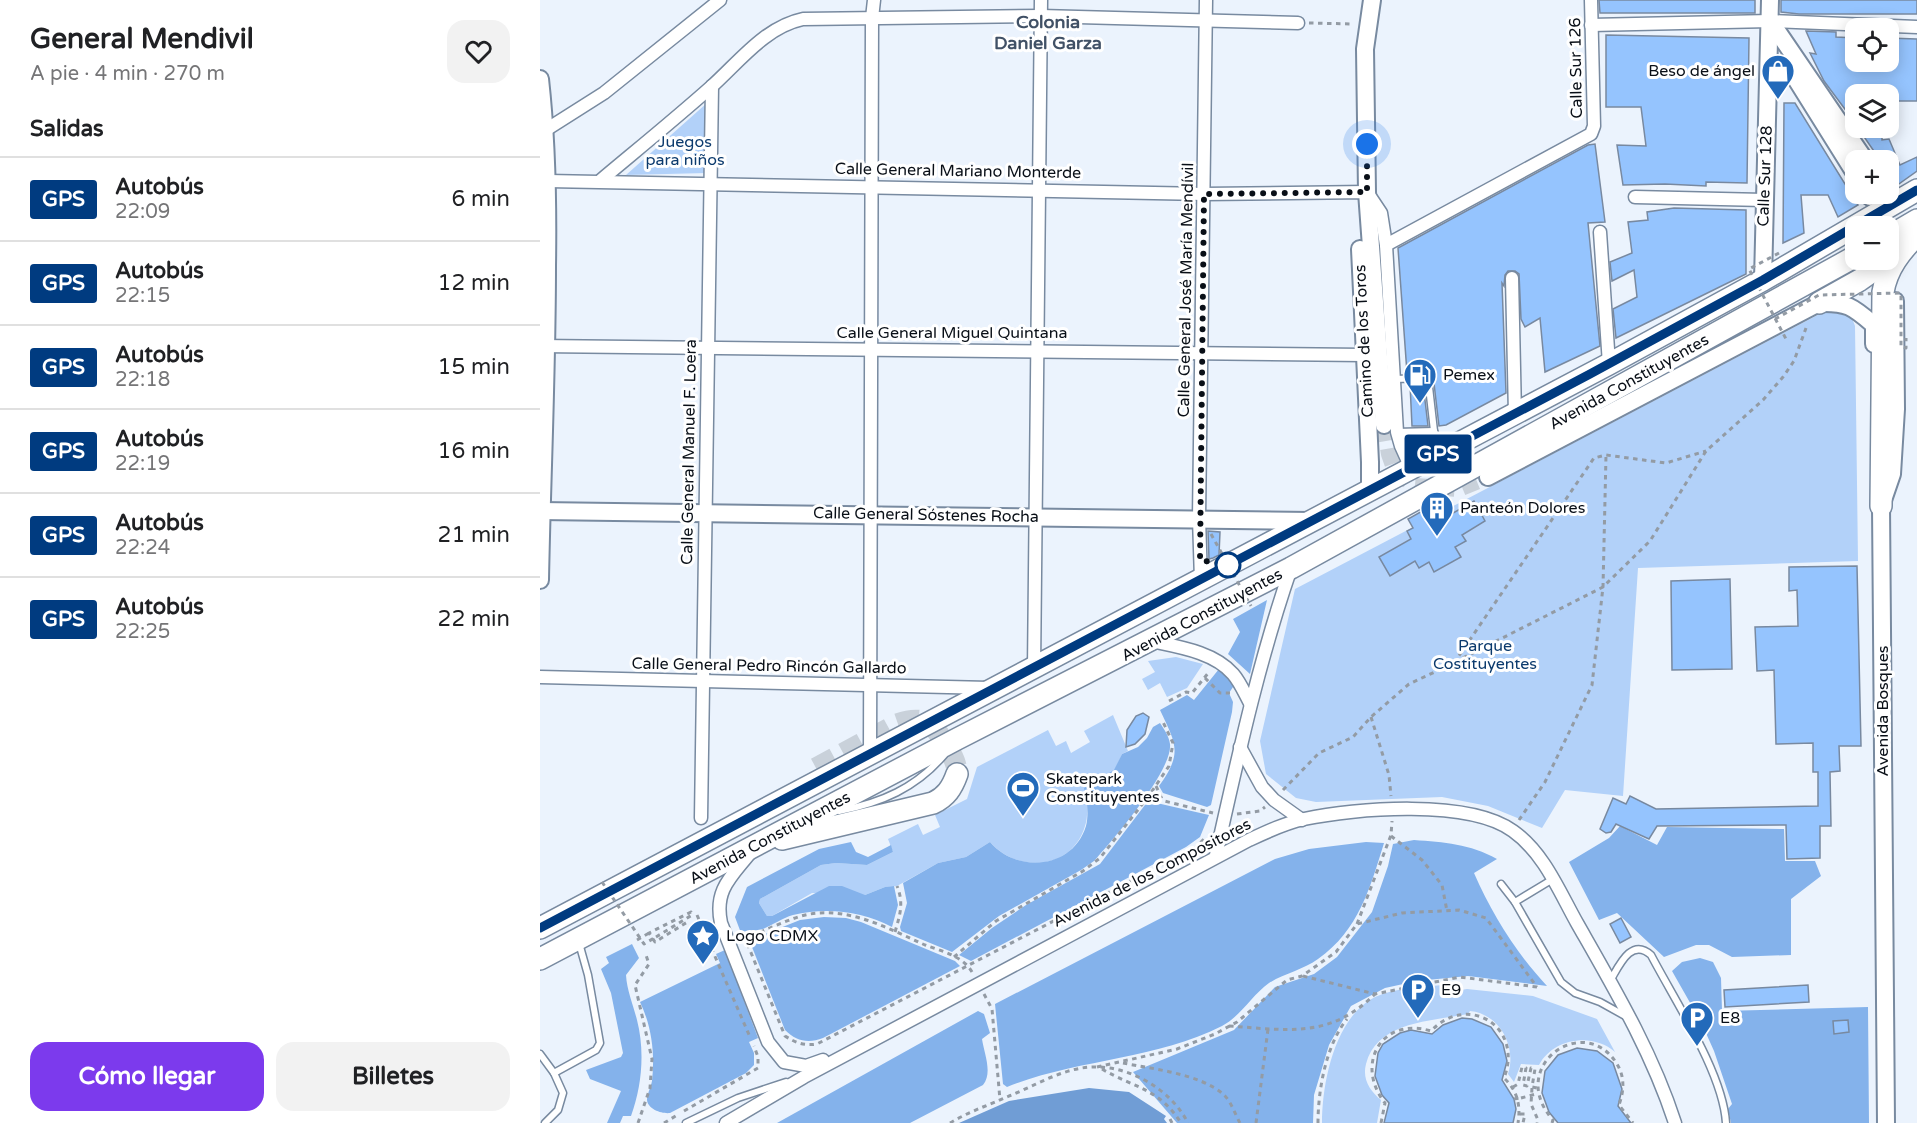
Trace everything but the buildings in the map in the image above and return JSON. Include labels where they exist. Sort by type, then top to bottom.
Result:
[{"type":"highway","name":"Avenida Constituyentes","points":[[1899,195],[1917,189]]},
{"type":"highway","name":"Avenida Constituyentes","points":[[540,928],[1515,415],[1763,280],[1882,204]]},
{"type":"highway","points":[[1819,303],[1860,280],[1901,243],[1917,220]]},
{"type":"highway","points":[[1881,506],[1883,292],[1901,243]]},
{"type":"highway","name":"Avenida Constituyentes","points":[[540,959],[957,739],[1291,568],[1845,262]]},
{"type":"highway","points":[[1822,275],[1839,275],[1860,280],[1866,284],[1873,296],[1874,325]]},
{"type":"highway","points":[[651,869],[672,847],[688,836],[816,768]]},
{"type":"highway","points":[[758,844],[933,803],[948,792],[957,774]]},
{"type":"street","points":[[870,754],[872,18],[874,0]]},
{"type":"street","points":[[1034,669],[1041,0]]},
{"type":"street","name":"Calle General José María Mendívil","points":[[1201,580],[1199,518],[1206,0]]},
{"type":"street","name":"Camino de los Toros","points":[[1372,0],[1367,24],[1367,192],[1391,428]]},
{"type":"street","name":"Calle Sur 126","points":[[1386,245],[1590,134],[1594,126],[1591,0]]},
{"type":"street","name":"Calle Sur 128","points":[[1763,280],[1770,0]]},
{"type":"street","points":[[543,131],[604,93],[717,1]]},
{"type":"street","points":[[601,180],[712,86],[768,34],[782,25],[803,19],[1041,16],[1298,23]]},
{"type":"street","points":[[1591,25],[1770,21],[1917,27]]},
{"type":"street","points":[[1770,21],[1858,150]]},
{"type":"street","points":[[1770,39],[1845,158]]},
{"type":"street","points":[[540,80],[548,181],[540,580]]},
{"type":"street","name":"Calle General Manuel F. Loera","points":[[701,818],[712,86]]},
{"type":"street","name":"Calle General Mariano Monterde","points":[[548,181],[601,180],[1204,194],[1367,192]]},
{"type":"street","points":[[1367,192],[1381,213],[1386,245],[1393,379],[1391,428],[1411,468]]},
{"type":"street","name":"Camino de los Toros","points":[[1367,192],[1359,225],[1370,491]]},
{"type":"street","points":[[1635,197],[1764,200]]},
{"type":"street","points":[[1600,231],[1609,364]]},
{"type":"street","points":[[1512,278],[1515,415]]},
{"type":"street","name":"Avenida Bosques","points":[[1886,1123],[1881,506],[1892,474],[1896,409],[1895,301]]},
{"type":"street","points":[[1488,477],[1819,303],[1846,304],[1874,325],[1873,443],[1875,477],[1881,506]]},
{"type":"street","name":"Calle General Miguel Quintana","points":[[544,346],[1364,354]]},
{"type":"street","name":"Calle General Sóstenes Rocha","points":[[541,511],[1312,521]]},
{"type":"street","points":[[1216,855],[1250,703],[1266,643],[1291,568]]},
{"type":"street","points":[[1152,641],[1178,647],[1217,661],[1234,675],[1250,703]]},
{"type":"street","name":"Calle General Pedro Rincón Gallardo","points":[[540,677],[998,688]]},
{"type":"street","points":[[1240,747],[1262,787],[1274,800],[1302,820]]},
{"type":"street","name":"Avenida de los Compositores","points":[[726,1123],[804,1077],[1216,855],[1271,830],[1302,820],[1341,813],[1449,810],[1479,815],[1512,830],[1532,847],[1553,879],[1630,1019],[1660,1081],[1675,1123]]},
{"type":"street","points":[[758,844],[729,878],[721,893],[719,912],[768,1042],[784,1062],[806,1066],[858,1048]]},
{"type":"lane","points":[[1393,379],[1428,378],[1434,431],[1443,451]]},
{"type":"lane","points":[[1391,428],[1434,431]]},
{"type":"lane","points":[[1515,902],[1553,879]]},
{"type":"lane","points":[[1501,884],[1515,902],[1561,982],[1575,993],[1600,1002],[1630,1019]]},
{"type":"lane","points":[[554,1073],[596,1050],[600,1043],[588,975],[578,939]]},
{"type":"lane","points":[[1610,981],[1626,953],[1637,949],[1647,951],[1651,955],[1718,1083],[1726,1123]]},
{"type":"lane","points":[[540,1054],[554,1073],[563,1093],[558,1110],[544,1123]]},
{"type":"lane","points":[[686,1123],[738,1098],[804,1077]]},
{"type":"path","points":[[1298,23],[1367,24]]},
{"type":"path","points":[[1779,252],[1749,269],[1786,339]]},
{"type":"path","points":[[1775,319],[1819,295],[1901,293],[1901,347],[1906,348],[1906,338]]},
{"type":"path","points":[[1225,815],[1260,811],[1274,800],[1319,753],[1353,737],[1371,717],[1409,684],[1603,588],[1650,541],[1706,452],[1763,400],[1784,377],[1794,361],[1806,328]]},
{"type":"path","points":[[1454,663],[1594,458],[1606,455],[1666,463],[1706,452]]},
{"type":"path","points":[[1512,830],[1545,782],[1592,685],[1603,588],[1606,455]]},
{"type":"path","points":[[1211,534],[1251,606]]},
{"type":"path","points":[[1169,701],[1186,692],[1192,693],[1217,661]]},
{"type":"path","points":[[1205,678],[1220,693],[1234,692],[1235,699]]},
{"type":"path","points":[[954,957],[996,921],[1092,866],[1148,797],[1169,766],[1173,755],[1173,743],[1163,722]]},
{"type":"path","points":[[1156,786],[1162,799]]},
{"type":"path","points":[[1148,797],[1214,813],[1212,821]]},
{"type":"path","points":[[1000,1100],[992,1010],[969,966],[954,957],[850,915],[803,916],[745,938],[785,1036],[807,1046],[817,1044],[969,966],[1196,847],[1206,838],[1209,829]]},
{"type":"path","points":[[1391,836],[1422,860],[1442,885],[1447,910]]},
{"type":"path","points":[[602,882],[644,944],[692,915],[691,912],[650,933],[637,940]]},
{"type":"path","points":[[895,932],[902,908],[901,895],[897,886]]},
{"type":"path","points":[[950,1123],[1063,1073],[1121,1063],[1176,1049],[1229,1026],[1287,980],[1302,976],[1336,952],[1357,924],[1402,913],[1459,910],[1486,918],[1537,987],[1460,977],[1375,994],[1302,976]]},
{"type":"path","points":[[664,1123],[758,1068],[756,1051],[697,915]]},
{"type":"path","points":[[650,933],[655,942],[689,921]]},
{"type":"path","points":[[702,949],[710,945]]},
{"type":"path","points":[[638,1123],[650,1088],[652,1059],[635,985],[649,964],[645,952]]},
{"type":"path","points":[[1318,1123],[1320,1093],[1339,1028],[1348,1017],[1375,994]]},
{"type":"path","points":[[1381,1123],[1385,1103],[1372,1081],[1372,1059],[1382,1041],[1400,1030],[1421,1028],[1431,1031],[1443,1021],[1462,1014],[1483,1017],[1492,1023],[1505,1039],[1509,1059],[1504,1078],[1518,1098],[1520,1114],[1518,1123]]},
{"type":"path","points":[[1229,1026],[1304,1029],[1330,1025],[1348,1017]]},
{"type":"path","points":[[1256,1123],[1268,1029]]},
{"type":"path","points":[[1552,1123],[1553,1120],[1543,1107],[1537,1088],[1542,1065],[1557,1050],[1576,1043],[1597,1046],[1606,1052],[1619,1068],[1623,1088],[1619,1105],[1633,1123]]},
{"type":"path","points":[[1121,1063],[1182,1076],[1209,1085],[1224,1095],[1240,1123]]},
{"type":"path","points":[[1097,1066],[1154,1093],[1168,1105],[1181,1123]]},
{"type":"path","points":[[1097,1066],[1149,1083],[1177,1106],[1188,1123]]},
{"type":"path","points":[[1513,1088],[1518,1084],[1522,1067],[1526,1068],[1523,1085],[1527,1086],[1531,1068],[1535,1069],[1532,1104],[1537,1123]]},
{"type":"path","points":[[1532,1087],[1537,1088]]},
{"type":"path","points":[[1518,1098],[1539,1094]]},
{"type":"path","points":[[1520,1114],[1524,1114],[1523,1123]]},
{"type":"green space","name":"Juegos para niños","points":[[707,103],[707,173],[626,175]]},
{"type":"green space","name":"Parque Costituyentes","points":[[1833,307],[1850,313],[1855,326],[1858,561],[1638,568],[1623,796],[1565,790],[1542,828],[1488,806],[1442,797],[1316,802],[1296,798],[1266,774],[1260,741],[1295,589]]},
{"type":"green space","points":[[1176,657],[1203,664],[1187,688],[1167,697],[1160,683],[1148,690],[1142,679],[1155,672],[1148,661]]},
{"type":"green space","name":"Skatepark Constituyentes","points":[[1113,715],[1128,751],[1122,754],[1115,770],[1087,798],[1086,823],[1078,841],[1069,852],[1057,859],[1029,863],[1002,852],[990,842],[966,857],[938,863],[897,886],[885,887],[865,895],[812,893],[772,916],[767,916],[759,903],[760,899],[821,865],[836,863],[867,865],[893,852],[888,839],[918,824],[923,835],[940,827],[935,815],[967,799],[977,767],[1048,730],[1056,746],[1066,741],[1071,753],[1090,742],[1084,731]]},
{"type":"green space","points":[[1459,985],[1461,990],[1533,996],[1597,1019],[1615,1052],[1596,1042],[1585,1040],[1563,1044],[1545,1056],[1539,1065],[1521,1064],[1514,1082],[1508,1074],[1510,1053],[1508,1043],[1498,1025],[1490,1018],[1470,1011],[1468,1014],[1423,1022],[1394,1031],[1372,1050],[1366,1064],[1365,1075],[1370,1089],[1381,1100],[1377,1123],[1322,1123],[1328,1070],[1334,1052],[1350,1019],[1361,1006],[1383,994],[1408,988]]},
{"type":"shaded area","points":[[1267,600],[1250,674],[1228,654],[1240,632],[1233,619]]},
{"type":"shaded area","points":[[1219,669],[1235,684],[1229,693],[1233,702],[1232,712],[1211,805],[1207,807],[1163,793],[1159,786],[1172,765],[1175,748],[1160,710],[1187,695],[1194,700]]},
{"type":"shaded area","points":[[1160,723],[1170,744],[1162,770],[1140,804],[1094,861],[999,916],[952,952],[901,931],[900,927],[907,903],[903,883],[938,863],[966,857],[990,842],[1001,852],[1015,859],[1029,862],[1043,862],[1069,851],[1079,840],[1086,826],[1087,807],[1084,788],[1114,770],[1122,754],[1138,747],[1153,727]]},
{"type":"shaded area","points":[[1148,801],[1209,815],[1200,837],[1186,847],[971,961],[959,955],[992,928],[1026,905],[1100,864]]},
{"type":"shaded area","points":[[1620,826],[1657,845],[1667,827],[1784,829],[1785,861],[1815,861],[1821,876],[1791,899],[1791,955],[1732,957],[1709,945],[1696,945],[1664,957],[1617,913],[1599,920],[1569,862],[1609,838]]},
{"type":"shaded area","points":[[1414,840],[1467,847],[1497,859],[1474,873],[1506,932],[1547,986],[1468,976],[1417,981],[1385,988],[1351,1006],[1329,1045],[1314,1095],[1313,1123],[1177,1123],[1133,1072],[1234,1030],[1275,987],[1314,974],[1337,957],[1372,912],[1393,844]]},
{"type":"shaded area","points":[[851,842],[856,852],[868,857],[891,845],[893,852],[867,865],[836,863],[821,865],[760,899],[759,903],[767,916],[772,916],[829,886],[842,886],[865,895],[894,886],[898,905],[892,927],[856,914],[818,911],[793,915],[763,929],[741,933],[735,917],[747,887],[819,849]]},
{"type":"shaded area","points":[[1366,842],[1384,843],[1368,892],[1344,935],[1332,948],[1312,963],[1269,983],[1229,1022],[1170,1046],[1060,1070],[1007,1087],[1003,1084],[995,1004],[1275,859],[1309,849]]},
{"type":"shaded area","points":[[824,917],[846,918],[861,922],[955,961],[960,966],[823,1038],[812,1041],[798,1039],[785,1030],[750,942],[800,920]]},
{"type":"shaded area","points":[[632,944],[639,958],[626,975],[641,1044],[640,1081],[631,1116],[623,1116],[620,1123],[607,1123],[621,1091],[590,1079],[586,1070],[621,1057],[623,1053],[611,993],[601,969],[609,963],[606,957]]},
{"type":"shaded area","points":[[725,950],[758,1038],[749,1042],[754,1053],[754,1065],[746,1073],[670,1113],[656,1111],[647,1100],[652,1081],[653,1051],[650,1031],[640,1002],[720,963],[716,954]]},
{"type":"shaded area","points":[[1700,958],[1713,962],[1721,978],[1722,1011],[1868,1007],[1869,1123],[1731,1123],[1728,1109],[1732,1104],[1714,1051],[1701,1022],[1672,971],[1682,962]]},
{"type":"shaded area","points":[[978,1011],[984,1014],[990,1033],[982,1039],[988,1069],[983,1085],[910,1123],[777,1123]]},
{"type":"shaded area","points":[[1089,1088],[1129,1092],[1166,1116],[1164,1119],[1167,1123],[959,1123],[1009,1101]]},
{"type":"tunnel","points":[[1384,425],[1389,454],[1395,471],[1415,486],[1459,489],[1488,477]]},
{"type":"tunnel","points":[[816,768],[897,724],[915,720],[928,723],[938,732],[953,757],[957,774]]},
{"type":"bus line","name":"GPS","points":[[540,928],[1515,415],[1763,280],[1917,190]]},
{"type":"place","name":"Beso de ángel","points":[[1778,100]]},
{"type":"place","name":"Pemex","points":[[1420,404]]},
{"type":"place","name":"Panteón Dolores","points":[[1437,537]]},
{"type":"place","name":"Skatepark Constituyentes","points":[[1023,817]]},
{"type":"place","name":"Logo CDMX","points":[[703,965]]},
{"type":"place","name":"E9","points":[[1418,1019]]},
{"type":"place","name":"E8","points":[[1697,1047]]},
{"type":"district","name":"Colonia Daniel Garza","points":[[1048,32]]},
{"type":"route","points":[[1228,565],[1200,560],[1204,194],[1367,192],[1367,144]]}]
